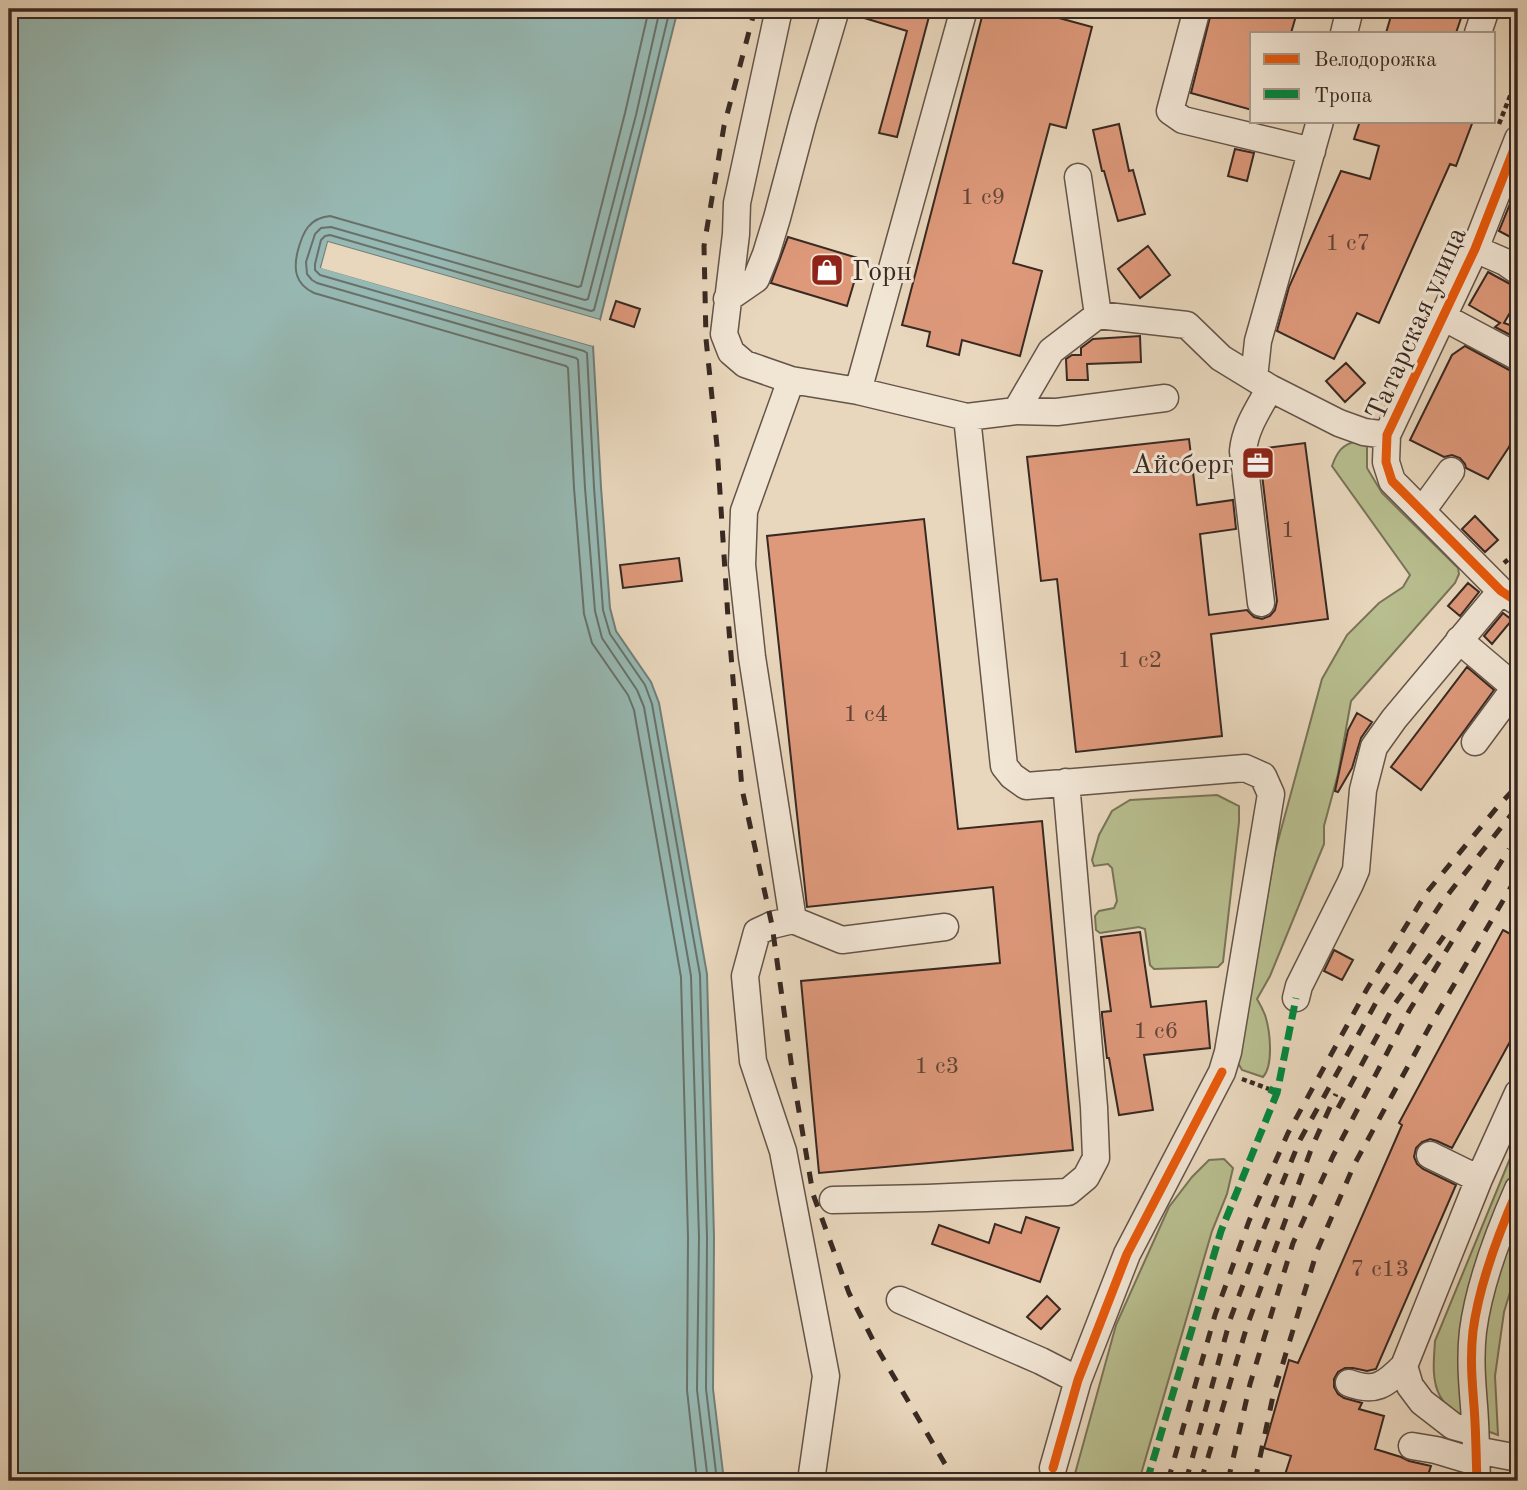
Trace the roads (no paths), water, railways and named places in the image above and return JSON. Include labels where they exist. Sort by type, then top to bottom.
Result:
[{"type":"street","points":[[779,9],[737,203],[724,334],[731,352],[745,365],[791,380],[858,391],[967,417],[1016,411],[1057,412],[1165,398]]},
{"type":"street","points":[[727,299],[756,279],[766,254],[836,9]]},
{"type":"street","points":[[858,391],[964,9]]},
{"type":"street","points":[[1198,9],[1170,111],[1183,120],[1312,151]]},
{"type":"street","points":[[1343,32],[1350,9]]},
{"type":"street","points":[[1478,32],[1486,9]]},
{"type":"street","points":[[1261,603],[1243,451],[1244,440],[1253,419],[1262,383],[1258,341],[1320,122]]},
{"type":"street","name":"Татарская улица","points":[[1510,597],[1392,481],[1386,462],[1387,435],[1475,249],[1518,139]]},
{"type":"street","points":[[1078,177],[1098,315]]},
{"type":"street","points":[[1475,249],[1518,271]]},
{"type":"street","points":[[1016,411],[1051,351],[1098,315],[1187,325],[1221,358],[1262,383],[1339,423],[1364,432],[1387,435]]},
{"type":"street","points":[[1443,317],[1518,357]]},
{"type":"street","points":[[791,380],[744,511],[742,565],[752,657],[793,920]]},
{"type":"street","points":[[967,417],[1004,766],[1012,776],[1026,786],[1245,768],[1264,776],[1271,794],[1228,1052],[1222,1072],[1127,1254],[1078,1380],[1053,1468]]},
{"type":"street","points":[[1422,512],[1451,471]]},
{"type":"street","points":[[1296,998],[1299,986],[1356,870],[1363,790],[1374,747],[1459,640],[1510,597]]},
{"type":"street","points":[[1459,640],[1511,684],[1512,692],[1475,742]]},
{"type":"street","points":[[833,1200],[1068,1192],[1086,1177],[1096,1158],[1094,1107],[1066,782]]},
{"type":"street","points":[[811,1481],[826,1376],[783,1152],[753,1061],[745,976],[757,932],[772,925],[793,920],[842,940],[945,927]]},
{"type":"street","points":[[1349,1383],[1363,1388],[1376,1387],[1389,1381],[1404,1366],[1479,1179],[1518,1093]]},
{"type":"street","points":[[1430,1154],[1479,1179]]},
{"type":"street","points":[[1476,1456],[1471,1372],[1473,1331],[1486,1274],[1518,1189]]},
{"type":"street","points":[[900,1300],[1041,1361],[1078,1380]]},
{"type":"street","points":[[1404,1366],[1410,1385],[1422,1402],[1453,1426],[1476,1456]]},
{"type":"street","points":[[1412,1446],[1476,1456],[1518,1458]]},
{"type":"water","points":[[9,9],[678,9],[600,320],[328,242],[321,267],[593,346],[610,608],[616,631],[651,682],[659,703],[707,974],[714,1237],[713,1389],[724,1481],[9,1481]]},
{"type":"railway","points":[[755,9],[724,126],[704,246],[706,339],[717,446],[742,789],[772,925],[813,1194],[849,1293],[877,1348],[955,1481]]},
{"type":"railway","points":[[1168,1481],[1215,1315],[1249,1221],[1288,1133],[1367,989],[1427,892],[1518,785]]},
{"type":"railway","points":[[1186,1481],[1230,1320],[1300,1140],[1378,999],[1442,902],[1518,806]]},
{"type":"railway","points":[[1228,1481],[1250,1384],[1293,1243],[1333,1156],[1409,1011],[1509,849]]},
{"type":"railway","points":[[1255,1481],[1273,1396],[1317,1251],[1354,1165],[1431,1024],[1518,875]]},
{"type":"railway","points":[[1338,1108],[1394,1005],[1444,936]]},
{"type":"railway","points":[[1201,1481],[1247,1326],[1312,1147],[1336,1094]]},
{"type":"place","name":"Горн","points":[[827,270]]},
{"type":"place","name":"Айсберг","points":[[1258,463]]}]
